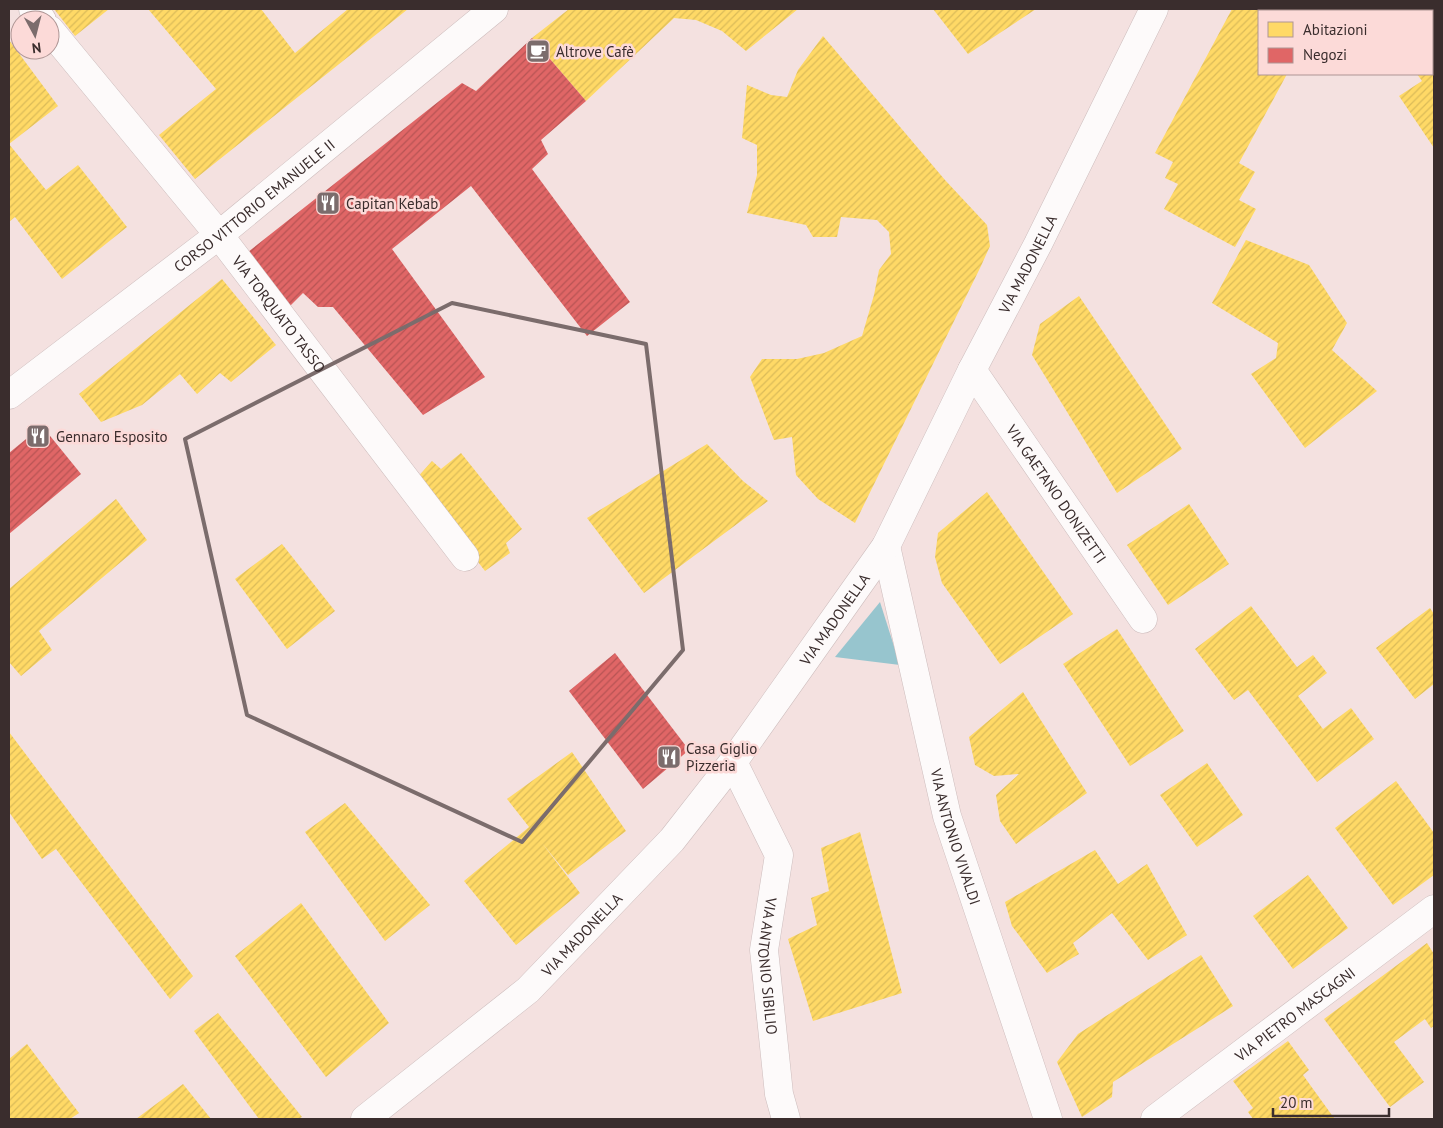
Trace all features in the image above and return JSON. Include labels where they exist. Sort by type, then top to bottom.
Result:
[{"type":"street","name":"CORSO VITTORIO EMANUELE II","points":[[9,395],[219,235],[494,9]]},
{"type":"street","name":"VIA MADONELLA","points":[[366,1119],[528,990],[672,840],[733,762],[886,546],[972,370],[1038,244],[1154,9]]},
{"type":"street","name":"VIA TORQUATO TASSO","points":[[60,42],[219,235],[465,557]]},
{"type":"street","name":"VIA GAETANO DONIZETTI","points":[[972,370],[1142,619]]},
{"type":"street","name":"VIA ANTONIO VIVALDI","points":[[886,546],[947,816],[1048,1119]]},
{"type":"street","name":"VIA ANTONIO SIBILIO","points":[[733,762],[779,855],[764,950],[778,1094],[786,1119]]},
{"type":"street","name":"VIA PIETRO MASCAGNI","points":[[1155,1119],[1434,909]]},
{"type":"highlighted area","points":[[452,303],[646,344],[683,650],[522,842],[247,715],[185,439]]},
{"type":"water","points":[[880,602],[900,665],[835,657]]},
{"type":"building: Abitazioni","points":[[109,9],[75,36],[60,17],[60,10],[55,10]]},
{"type":"building: Abitazioni","points":[[148,9],[261,9],[295,53],[348,9],[408,9],[195,179],[159,135],[216,89]]},
{"type":"building: Abitazioni","points":[[569,9],[798,9],[746,51],[722,31],[696,20],[674,18],[586,101],[532,38]]},
{"type":"building: Abitazioni","points":[[933,9],[1036,9],[968,54]]},
{"type":"building: Abitazioni","points":[[1232,9],[1434,9],[1434,148],[1399,96],[1422,81],[1418,75],[1433,75],[1433,10],[1258,10],[1258,75],[1286,75],[1239,163],[1255,172],[1239,200],[1256,209],[1235,247],[1164,209],[1178,184],[1165,178],[1173,162],[1155,153]]},
{"type":"building: Abitazioni","points":[[823,36],[945,180],[987,225],[990,246],[855,523],[818,499],[796,475],[792,437],[774,440],[750,377],[762,359],[797,359],[824,353],[862,336],[879,270],[891,254],[889,232],[877,220],[841,217],[837,237],[813,237],[806,225],[747,213],[757,175],[757,145],[742,138],[747,85],[771,95],[787,97],[798,70]]},
{"type":"building: Abitazioni","points":[[9,40],[10,60],[24,60],[58,106],[9,144]]},
{"type":"building: Abitazioni","points":[[9,144],[46,190],[78,165],[127,227],[62,279],[15,217],[9,222]]},
{"type":"building: Abitazioni","points":[[1246,240],[1309,265],[1347,323],[1332,350],[1377,391],[1305,448],[1251,374],[1276,358],[1278,343],[1212,303]]},
{"type":"building: Abitazioni","points":[[222,279],[276,345],[231,382],[220,373],[197,394],[180,374],[142,405],[101,422],[79,394]]},
{"type":"building: Abitazioni","points":[[1079,296],[1182,449],[1117,493],[1032,355],[1040,324]]},
{"type":"building: Abitazioni","points":[[707,444],[743,481],[768,501],[644,593],[587,518]]},
{"type":"building: Abitazioni","points":[[461,453],[522,529],[506,543],[510,553],[485,571],[415,480],[432,461],[441,469]]},
{"type":"building: Abitazioni","points":[[987,492],[1073,614],[1000,664],[942,583],[935,557],[938,533]]},
{"type":"building: Abitazioni","points":[[116,499],[147,540],[39,631],[52,650],[21,676],[9,662],[9,589]]},
{"type":"building: Abitazioni","points":[[1189,504],[1229,564],[1168,605],[1127,545]]},
{"type":"building: Abitazioni","points":[[282,544],[335,611],[287,649],[235,579]]},
{"type":"building: Abitazioni","points":[[1251,606],[1297,667],[1313,655],[1327,673],[1298,696],[1323,729],[1351,708],[1374,739],[1317,782],[1248,690],[1234,700],[1195,649]]},
{"type":"building: Abitazioni","points":[[1430,608],[1434,614],[1434,684],[1415,699],[1376,648]]},
{"type":"building: Abitazioni","points":[[1117,629],[1184,731],[1130,766],[1063,664]]},
{"type":"building: Abitazioni","points":[[1023,692],[1087,793],[1016,844],[1000,821],[996,795],[1019,774],[994,776],[975,765],[969,737]]},
{"type":"building: Abitazioni","points":[[9,732],[193,976],[170,999],[56,849],[42,859],[9,812]]},
{"type":"building: Abitazioni","points":[[572,752],[626,831],[568,875],[542,843],[580,893],[516,945],[464,881],[529,827],[507,799]]},
{"type":"building: Abitazioni","points":[[1207,763],[1243,815],[1197,847],[1160,795]]},
{"type":"building: Abitazioni","points":[[1396,781],[1434,833],[1434,875],[1393,905],[1335,828]]},
{"type":"building: Abitazioni","points":[[345,803],[430,905],[385,941],[305,832]]},
{"type":"building: Abitazioni","points":[[860,832],[902,993],[813,1021],[788,939],[817,925],[811,898],[829,891],[821,848]]},
{"type":"building: Abitazioni","points":[[1095,850],[1118,884],[1147,864],[1187,935],[1148,960],[1112,913],[1073,943],[1079,954],[1047,973],[1012,926],[1005,902]]},
{"type":"building: Abitazioni","points":[[1308,875],[1348,928],[1293,969],[1253,916]]},
{"type":"building: Abitazioni","points":[[301,903],[389,1023],[326,1077],[235,956]]},
{"type":"building: Abitazioni","points":[[1427,943],[1434,954],[1434,1026],[1431,1028],[1425,1019],[1394,1042],[1424,1082],[1390,1107],[1324,1019]]},
{"type":"building: Abitazioni","points":[[1201,955],[1233,1006],[1113,1082],[1112,1097],[1082,1117],[1057,1062],[1078,1034]]},
{"type":"building: Abitazioni","points":[[218,1013],[302,1117],[298,1119],[259,1119],[194,1031]]},
{"type":"building: Abitazioni","points":[[1288,1041],[1309,1070],[1303,1075],[1333,1119],[1253,1119],[1248,1112],[1253,1108],[1233,1081]]},
{"type":"building: Abitazioni","points":[[27,1044],[79,1113],[70,1119],[9,1119],[9,1059]]},
{"type":"building: Abitazioni","points":[[183,1084],[211,1119],[136,1119]]},
{"type":"building: Negozi","points":[[532,38],[586,101],[541,140],[548,154],[532,169],[630,302],[587,336],[471,186],[392,249],[485,377],[423,415],[333,307],[318,307],[303,293],[285,311],[243,256],[462,83],[476,91]]},
{"type":"building: Negozi","points":[[42,426],[81,474],[9,534],[9,453]]},
{"type":"building: Negozi","points":[[615,653],[689,750],[643,789],[569,691]]},
{"type":"place","name":"Altrove Cafè","points":[[538,51]]},
{"type":"place","name":"Capitan Kebab","points":[[328,203]]},
{"type":"place","name":"Gennaro Esposito","points":[[38,436]]},
{"type":"place","name":"Casa Giglio Pizzeria","points":[[669,757]]}]
